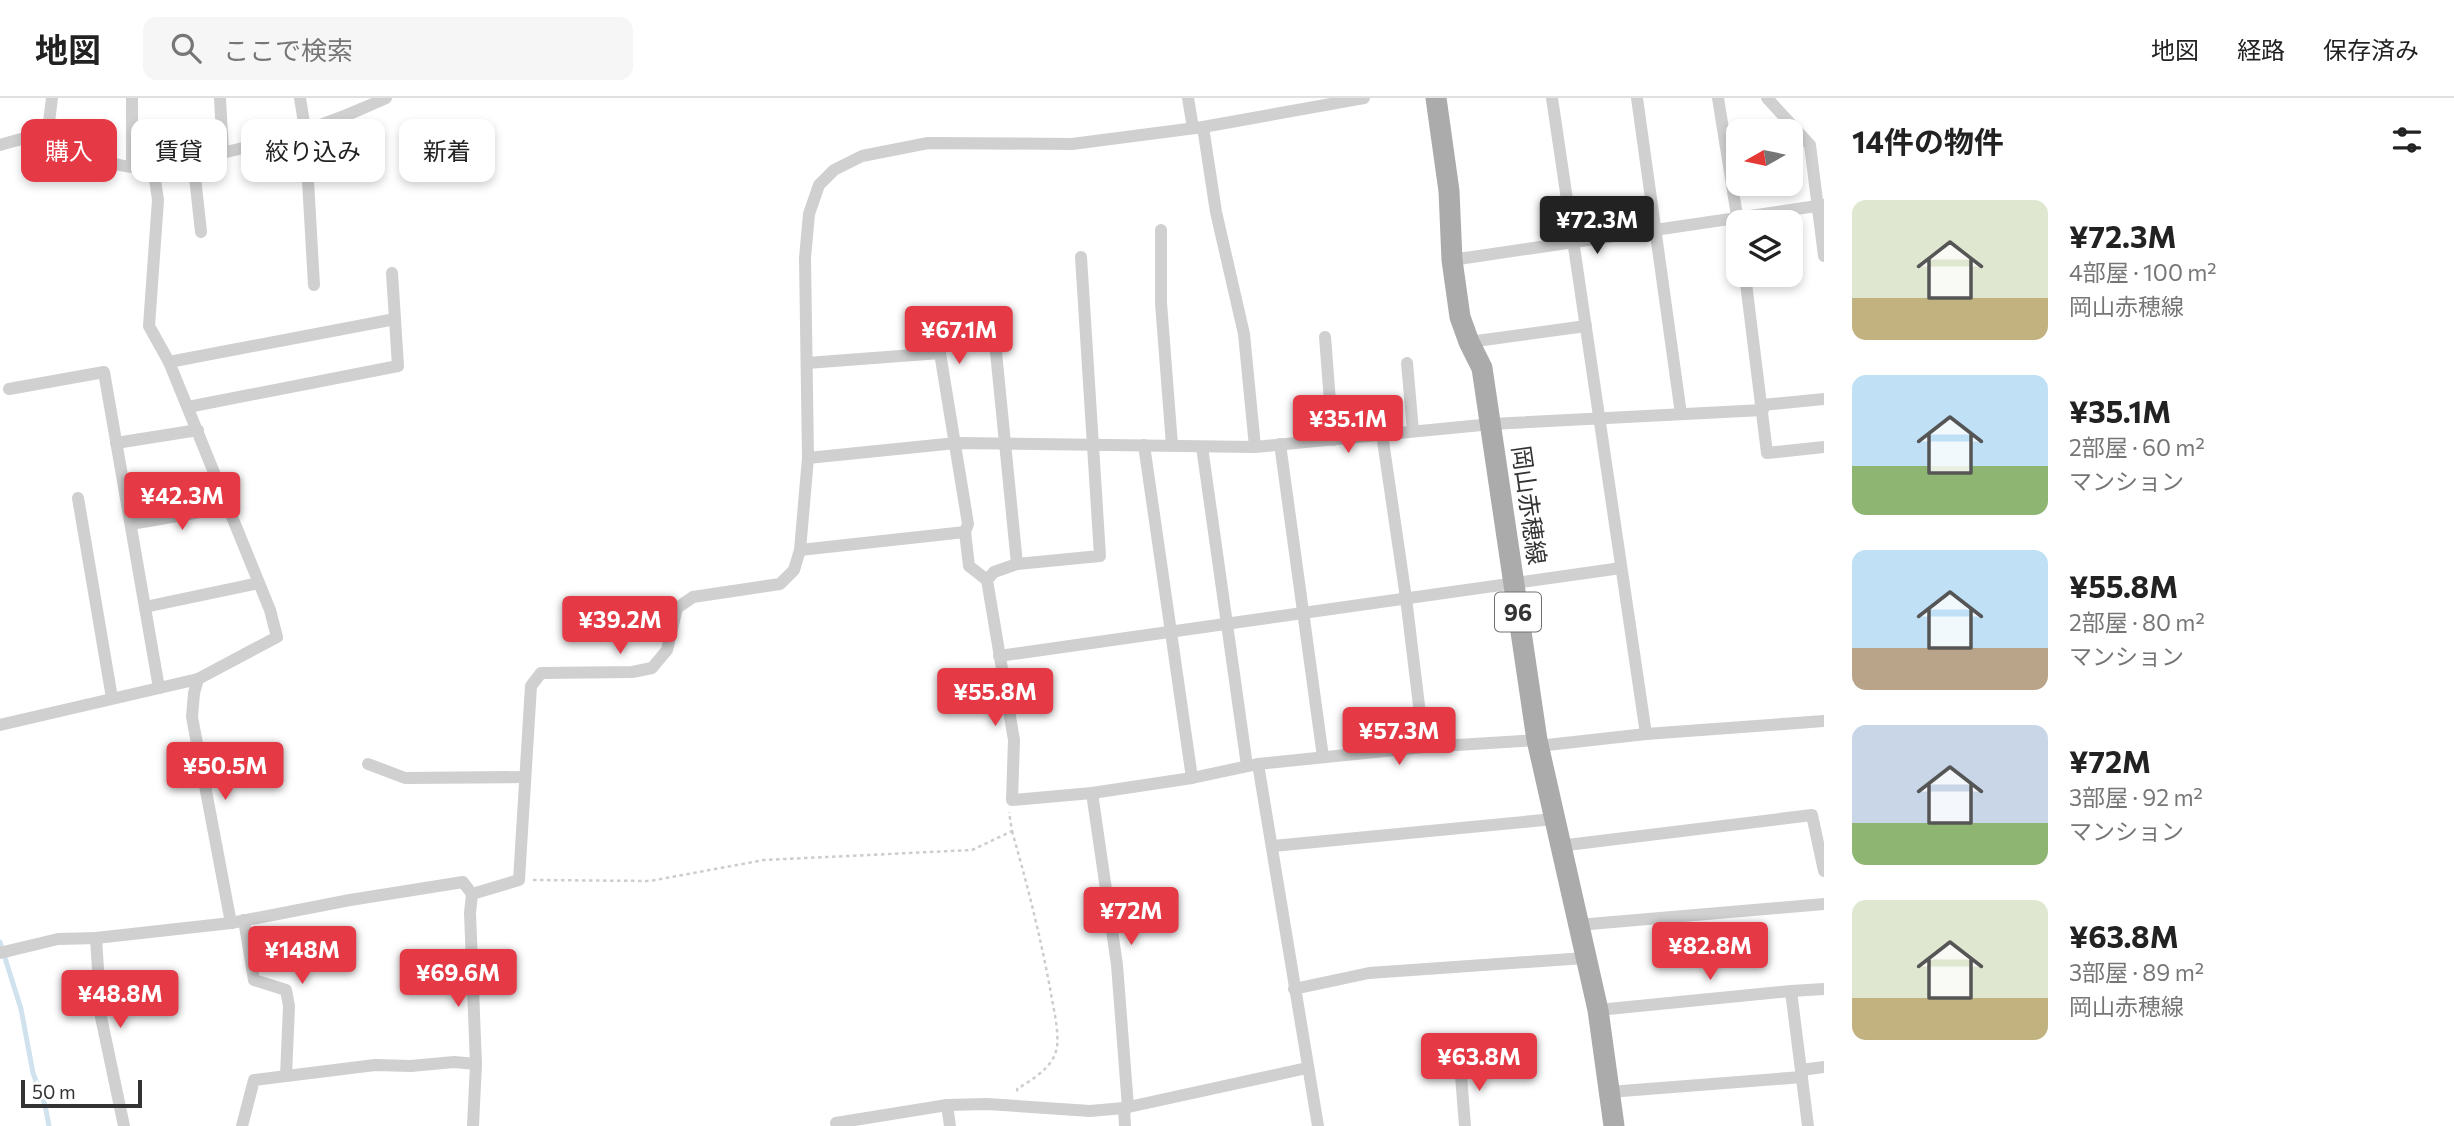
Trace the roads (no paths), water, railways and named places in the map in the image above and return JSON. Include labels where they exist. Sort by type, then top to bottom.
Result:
[{"type":"main road","name":"岡山赤穂線","points":[[1436,98],[1449,191],[1452,260],[1460,317],[1482,368],[1537,743],[1598,1010],[1614,1126]]},
{"type":"street","points":[[49,119],[52,98]]},
{"type":"street","points":[[132,98],[132,119]]},
{"type":"street","points":[[220,98],[221,119]]},
{"type":"street","points":[[300,98],[303,119]]},
{"type":"street","points":[[338,119],[386,98]]},
{"type":"street","points":[[1188,98],[1198,128],[1244,334],[1255,447]]},
{"type":"street","points":[[472,894],[519,880],[531,686],[541,673],[632,672],[652,667],[667,650],[677,608],[693,597],[780,584],[794,570],[800,550],[808,458],[805,258],[808,214],[819,185],[834,170],[862,156],[928,144],[1072,144],[1198,128],[1364,98]]},
{"type":"street","points":[[1552,98],[1646,734]]},
{"type":"street","points":[[1637,98],[1681,414]]},
{"type":"street","points":[[1718,98],[1736,210]]},
{"type":"street","points":[[1766,98],[1818,157],[1824,256]]},
{"type":"street","points":[[0,145],[21,139]]},
{"type":"street","points":[[0,724],[198,679],[277,637],[259,583],[198,430],[169,362],[149,326],[158,200],[155,182]]},
{"type":"street","points":[[196,182],[201,232]]},
{"type":"street","points":[[307,182],[314,285]]},
{"type":"street","points":[[1797,210],[1821,206]]},
{"type":"street","points":[[1452,260],[1726,221]]},
{"type":"street","points":[[1161,230],[1161,303],[1172,445]]},
{"type":"street","points":[[987,580],[994,572],[1017,565],[1100,556],[1081,257]]},
{"type":"street","points":[[188,407],[398,366],[392,273]]},
{"type":"street","points":[[1747,287],[1768,453],[1824,447]]},
{"type":"street","points":[[169,362],[396,319]]},
{"type":"street","points":[[993,322],[1017,565]]},
{"type":"street","points":[[1469,342],[1586,326]]},
{"type":"street","points":[[1325,337],[1333,440]]},
{"type":"street","points":[[807,363],[940,353],[968,524],[965,532],[969,566],[987,580],[1014,740],[1012,800],[1092,793],[1192,778],[1253,765],[1424,747],[1537,743],[1824,721]]},
{"type":"street","points":[[1407,363],[1413,431]]},
{"type":"street","points":[[9,388],[104,372],[159,688]]},
{"type":"street","points":[[808,458],[956,443],[1255,447],[1492,424],[1681,414],[1824,399]]},
{"type":"street","points":[[116,443],[198,430]]},
{"type":"street","points":[[1382,434],[1424,747]]},
{"type":"street","points":[[1144,444],[1192,778]]},
{"type":"street","points":[[1280,444],[1323,757]]},
{"type":"street","points":[[1202,447],[1228,622],[1253,765],[1273,846],[1318,1126]]},
{"type":"street","points":[[78,498],[112,698]]},
{"type":"street","points":[[131,524],[229,507]]},
{"type":"street","points":[[800,550],[965,532]]},
{"type":"street","points":[[999,656],[1621,568]]},
{"type":"street","points":[[145,607],[259,583]]},
{"type":"street","points":[[198,679],[192,717],[237,921],[254,980],[286,989],[289,1006],[286,1076]]},
{"type":"street","points":[[368,764],[405,778],[525,777]]},
{"type":"street","points":[[1092,793],[1117,965],[1125,1126]]},
{"type":"street","points":[[1559,846],[1812,815],[1824,871]]},
{"type":"street","points":[[1273,846],[1553,819]]},
{"type":"street","points":[[5,952],[58,939],[237,921],[463,882],[472,894],[470,913],[476,1064],[473,1126]]},
{"type":"street","points":[[1578,925],[1824,904]]},
{"type":"street","points":[[96,937],[101,1017],[124,1126]]},
{"type":"street","points":[[1294,989],[1369,973],[1585,958]]},
{"type":"street","points":[[1598,1010],[1824,989]]},
{"type":"street","points":[[1791,991],[1808,1126]]},
{"type":"street","points":[[242,1126],[254,1080],[375,1065],[411,1066],[454,1062],[476,1064]]},
{"type":"street","points":[[1460,1063],[1465,1126]]},
{"type":"street","points":[[1609,1092],[1801,1073],[1824,1067]]},
{"type":"street","points":[[836,1124],[947,1105],[1090,1111],[1126,1107],[1307,1068]]},
{"type":"street","points":[[947,1105],[950,1126]]},
{"type":"waterway","points":[[0,942],[21,1009],[33,1073],[45,1105],[49,1126]]}]
